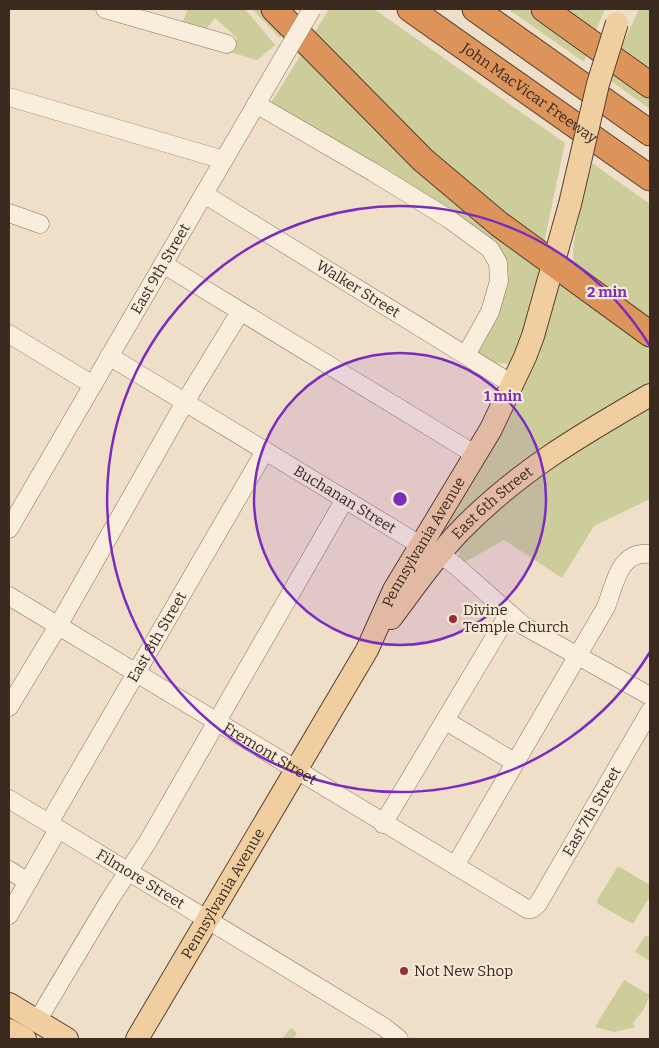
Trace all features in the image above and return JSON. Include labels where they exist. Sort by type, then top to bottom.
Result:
[{"type":"highway","points":[[274,9],[423,160],[499,224],[650,334]]},
{"type":"highway","points":[[395,9],[487,64]]},
{"type":"highway","name":"John MacVicar Freeway","points":[[410,9],[650,178]]},
{"type":"highway","points":[[475,9],[650,133]]},
{"type":"highway","points":[[544,9],[650,85]]},
{"type":"main road","name":"Pennsylvania Avenue","points":[[430,549],[512,384],[533,336],[570,204],[598,84],[619,16]]},
{"type":"main road","name":"East 6th Street","points":[[367,650],[430,549],[547,456],[650,395]]},
{"type":"main road","name":"Pennsylvania Avenue","points":[[137,1039],[367,650]]},
{"type":"main road","points":[[9,1004],[67,1039]]},
{"type":"main road","points":[[9,1030],[24,1039]]},
{"type":"street","points":[[105,9],[227,44]]},
{"type":"street","points":[[135,9],[178,21],[176,30]]},
{"type":"street","name":"East 9th Street","points":[[9,529],[312,9]]},
{"type":"street","points":[[9,97],[224,160]]},
{"type":"street","points":[[256,104],[449,218],[490,249],[498,263],[499,281],[490,312],[466,355]]},
{"type":"street","name":"Walker Street","points":[[204,194],[512,384]]},
{"type":"street","points":[[9,213],[40,224]]},
{"type":"street","points":[[163,264],[476,455]]},
{"type":"street","points":[[9,706],[58,626],[185,402],[240,312]]},
{"type":"street","points":[[11,339],[93,385]]},
{"type":"street","name":"Buchanan Street","points":[[109,356],[430,549],[488,592],[524,626],[650,696]]},
{"type":"street","name":"East 8th Street","points":[[9,915],[28,882],[54,826],[136,673],[265,451]]},
{"type":"street","points":[[37,1021],[147,843],[196,756],[218,723],[345,499]]},
{"type":"street","points":[[455,866],[606,607],[622,566],[629,556],[640,553],[650,554]]},
{"type":"street","name":"Fremont Street","points":[[9,596],[383,824],[523,907],[532,910]]},
{"type":"street","points":[[383,824],[509,613]]},
{"type":"street","name":"East 7th Street","points":[[532,910],[538,904],[650,711]]},
{"type":"street","points":[[446,721],[514,762]]},
{"type":"street","name":"Filmore Street","points":[[9,799],[384,1027],[399,1039]]},
{"type":"street","points":[[9,870],[28,882]]},
{"type":"green space","points":[[188,9],[245,9],[275,45],[257,60],[230,52],[237,38],[215,18],[203,33],[181,26]]},
{"type":"green space","points":[[252,9],[261,9],[284,31],[280,38]]},
{"type":"green space","points":[[329,9],[374,9],[565,143],[544,243],[463,183],[311,38]]},
{"type":"green space","points":[[508,9],[527,9],[588,52],[584,62]]},
{"type":"green space","points":[[557,9],[605,9],[594,35]]},
{"type":"green space","points":[[639,9],[650,9],[650,76],[618,54]]},
{"type":"green space","points":[[302,53],[536,262],[541,275],[541,282],[511,364],[496,363],[474,350],[501,257],[269,106]]},
{"type":"green space","points":[[614,69],[650,95],[650,109],[611,81]]},
{"type":"green space","points":[[592,163],[650,204],[650,318],[593,283],[576,266],[574,261],[576,228]]},
{"type":"green space","points":[[557,280],[650,344],[650,385],[448,531],[445,529],[446,526],[488,451]]},
{"type":"green space","points":[[650,409],[650,499],[594,526],[562,578],[504,540],[463,563],[459,557],[458,548],[513,491],[599,433],[626,423]]},
{"type":"green space","points":[[618,866],[650,885],[650,896],[633,924],[598,904],[597,900]]},
{"type":"green space","points":[[645,936],[650,937],[650,961],[635,952]]},
{"type":"green space","points":[[624,980],[650,995],[644,1009],[633,1023],[635,1027],[614,1032],[595,1027]]},
{"type":"green space","points":[[291,1028],[297,1033],[293,1039],[282,1039]]},
{"type":"place","name":"Divine Temple Church","points":[[453,619]]},
{"type":"place","name":"Not New Shop","points":[[404,971]]}]
